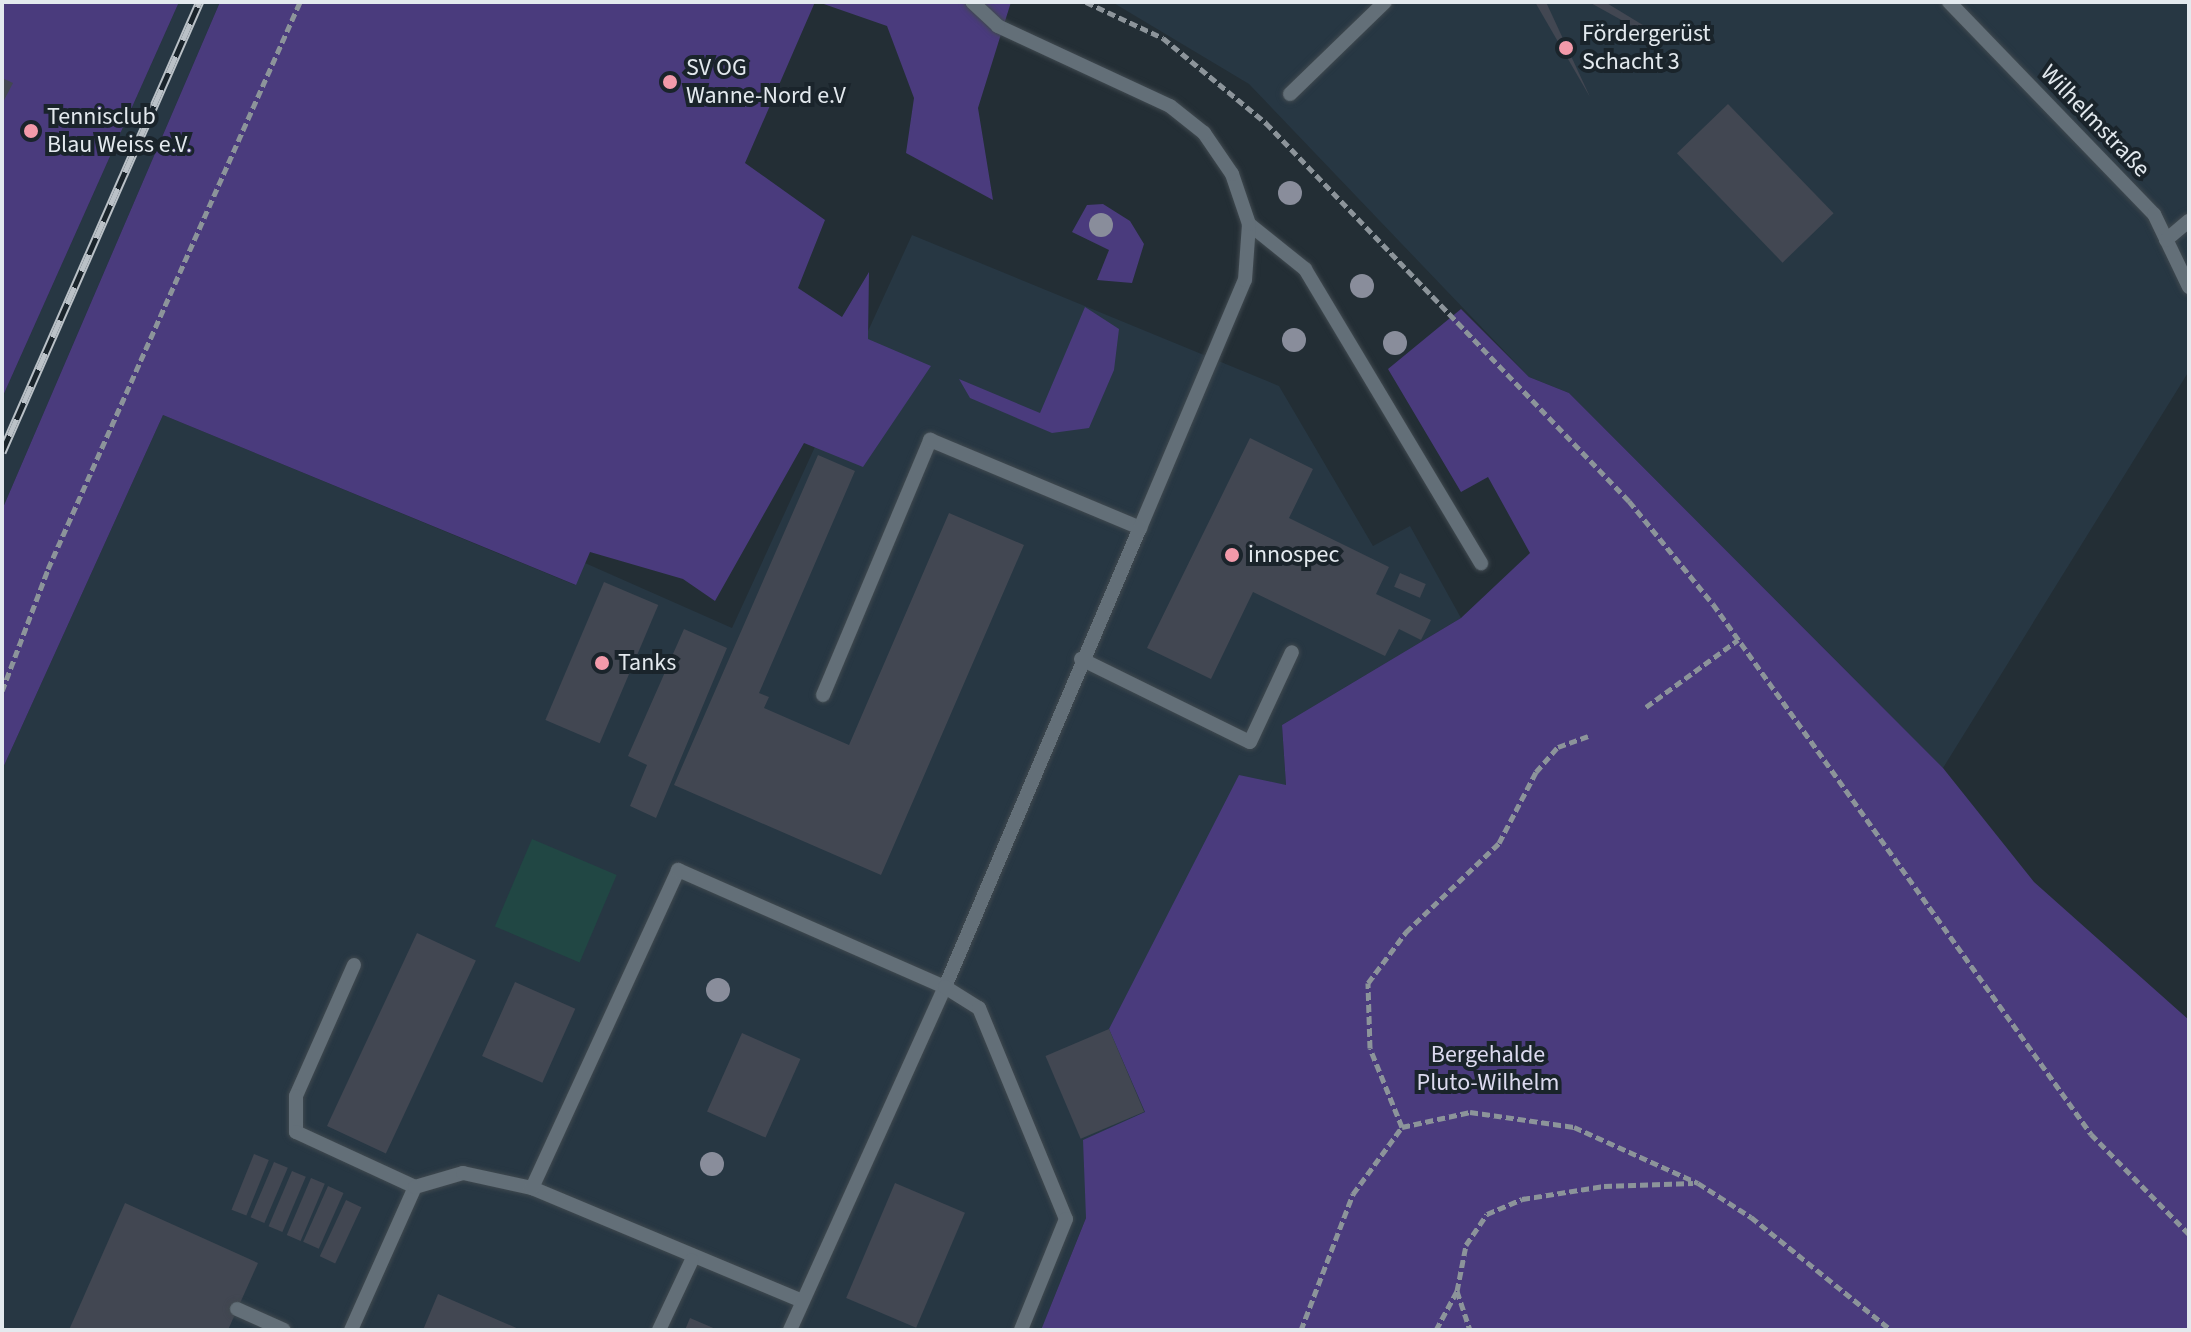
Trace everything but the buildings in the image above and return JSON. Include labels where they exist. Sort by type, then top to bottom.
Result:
[{"type":"lane","points":[[790,1330],[945,987],[1081,659],[1245,280],[1249,224],[1232,174],[1204,133],[1170,106],[998,26],[972,2]]},
{"type":"lane","points":[[1290,94],[1385,2]]},
{"type":"lane","name":"Wilhelmstraße","points":[[1949,2],[2154,214],[2189,287]]},
{"type":"lane","points":[[2166,240],[2189,221]]},
{"type":"lane","points":[[1249,224],[1305,269],[1481,563]]},
{"type":"lane","points":[[823,695],[930,440],[1140,528]]},
{"type":"lane","points":[[1081,659],[1250,742],[1292,652]]},
{"type":"lane","points":[[532,1188],[678,870],[945,987],[979,1008],[1066,1219],[1021,1330]]},
{"type":"lane","points":[[354,965],[296,1096],[296,1132],[415,1187],[463,1173],[532,1188],[692,1260],[802,1301]]},
{"type":"lane","points":[[351,1330],[415,1187]]},
{"type":"lane","points":[[659,1330],[692,1260]]},
{"type":"lane","points":[[237,1309],[284,1330]]},
{"type":"path","points":[[2,691],[48,569],[300,2]]},
{"type":"path","points":[[1086,2],[1163,38],[1266,123],[1629,501],[1738,640],[2091,1134],[2189,1234]]},
{"type":"path","points":[[1646,707],[1738,640]]},
{"type":"path","points":[[1402,1127],[1370,1048],[1368,983],[1406,932],[1499,843],[1536,772],[1558,747],[1588,736]]},
{"type":"path","points":[[1301,1330],[1353,1194],[1402,1127],[1470,1112],[1574,1127],[1698,1183],[1891,1330]]},
{"type":"path","points":[[1436,1330],[1457,1291],[1466,1245],[1487,1214],[1522,1199],[1604,1186],[1698,1183]]},
{"type":"path","points":[[1457,1291],[1470,1330]]},
{"type":"shaded area","points":[[179,2],[220,2],[2,510],[2,398]]},
{"type":"shaded area","points":[[1112,2],[2189,2],[2189,371],[1943,768],[1569,393],[1529,377],[1249,84]]},
{"type":"shaded area","points":[[912,235],[1279,386],[1373,546],[1410,526],[1461,618],[1282,725],[1286,786],[1149,1117],[1086,1218],[1041,1330],[2,1330],[2,770],[163,415],[575,585],[585,563],[732,628]]},
{"type":"shaded area","points":[[532,839],[617,875],[580,962],[495,926]]},
{"type":"green space","points":[[2,2],[179,2],[2,398]]},
{"type":"green space","points":[[220,2],[815,2],[745,163],[825,220],[798,288],[842,317],[869,272],[868,339],[931,366],[863,467],[804,443],[715,601],[683,579],[590,552],[576,585],[163,415],[2,770],[2,510]]},
{"type":"green space","points":[[818,2],[1011,2],[978,108],[993,200],[906,153],[914,98],[887,26]]},
{"type":"green space","points":[[1103,204],[1130,221],[1144,244],[1132,283],[1097,280],[1109,250],[1072,232],[1087,205]]},
{"type":"green space","points":[[1085,307],[1119,329],[1114,370],[1089,428],[1052,433],[970,398],[959,379],[1040,413]]},
{"type":"green space","name":"Bergehalde Pluto-Wilhelm","points":[[1461,309],[1529,377],[1569,393],[1943,768],[2034,882],[2189,1020],[2189,1330],[1041,1330],[1086,1218],[1083,1140],[1145,1112],[1109,1029],[1239,775],[1286,785],[1282,725],[1461,618],[1530,553],[1488,477],[1461,492],[1388,369]]},
{"type":"railway","points":[[2,452],[200,2]]},
{"type":"place","name":"Fördergerüst Schacht 3","points":[[1566,48]]},
{"type":"place","name":"SV OG Wanne-Nord e.V","points":[[670,82]]},
{"type":"place","name":"Tennisclub Blau Weiss e.V.","points":[[31,131]]},
{"type":"place","name":"innospec","points":[[1232,555]]},
{"type":"place","name":"Tanks","points":[[602,663]]}]
